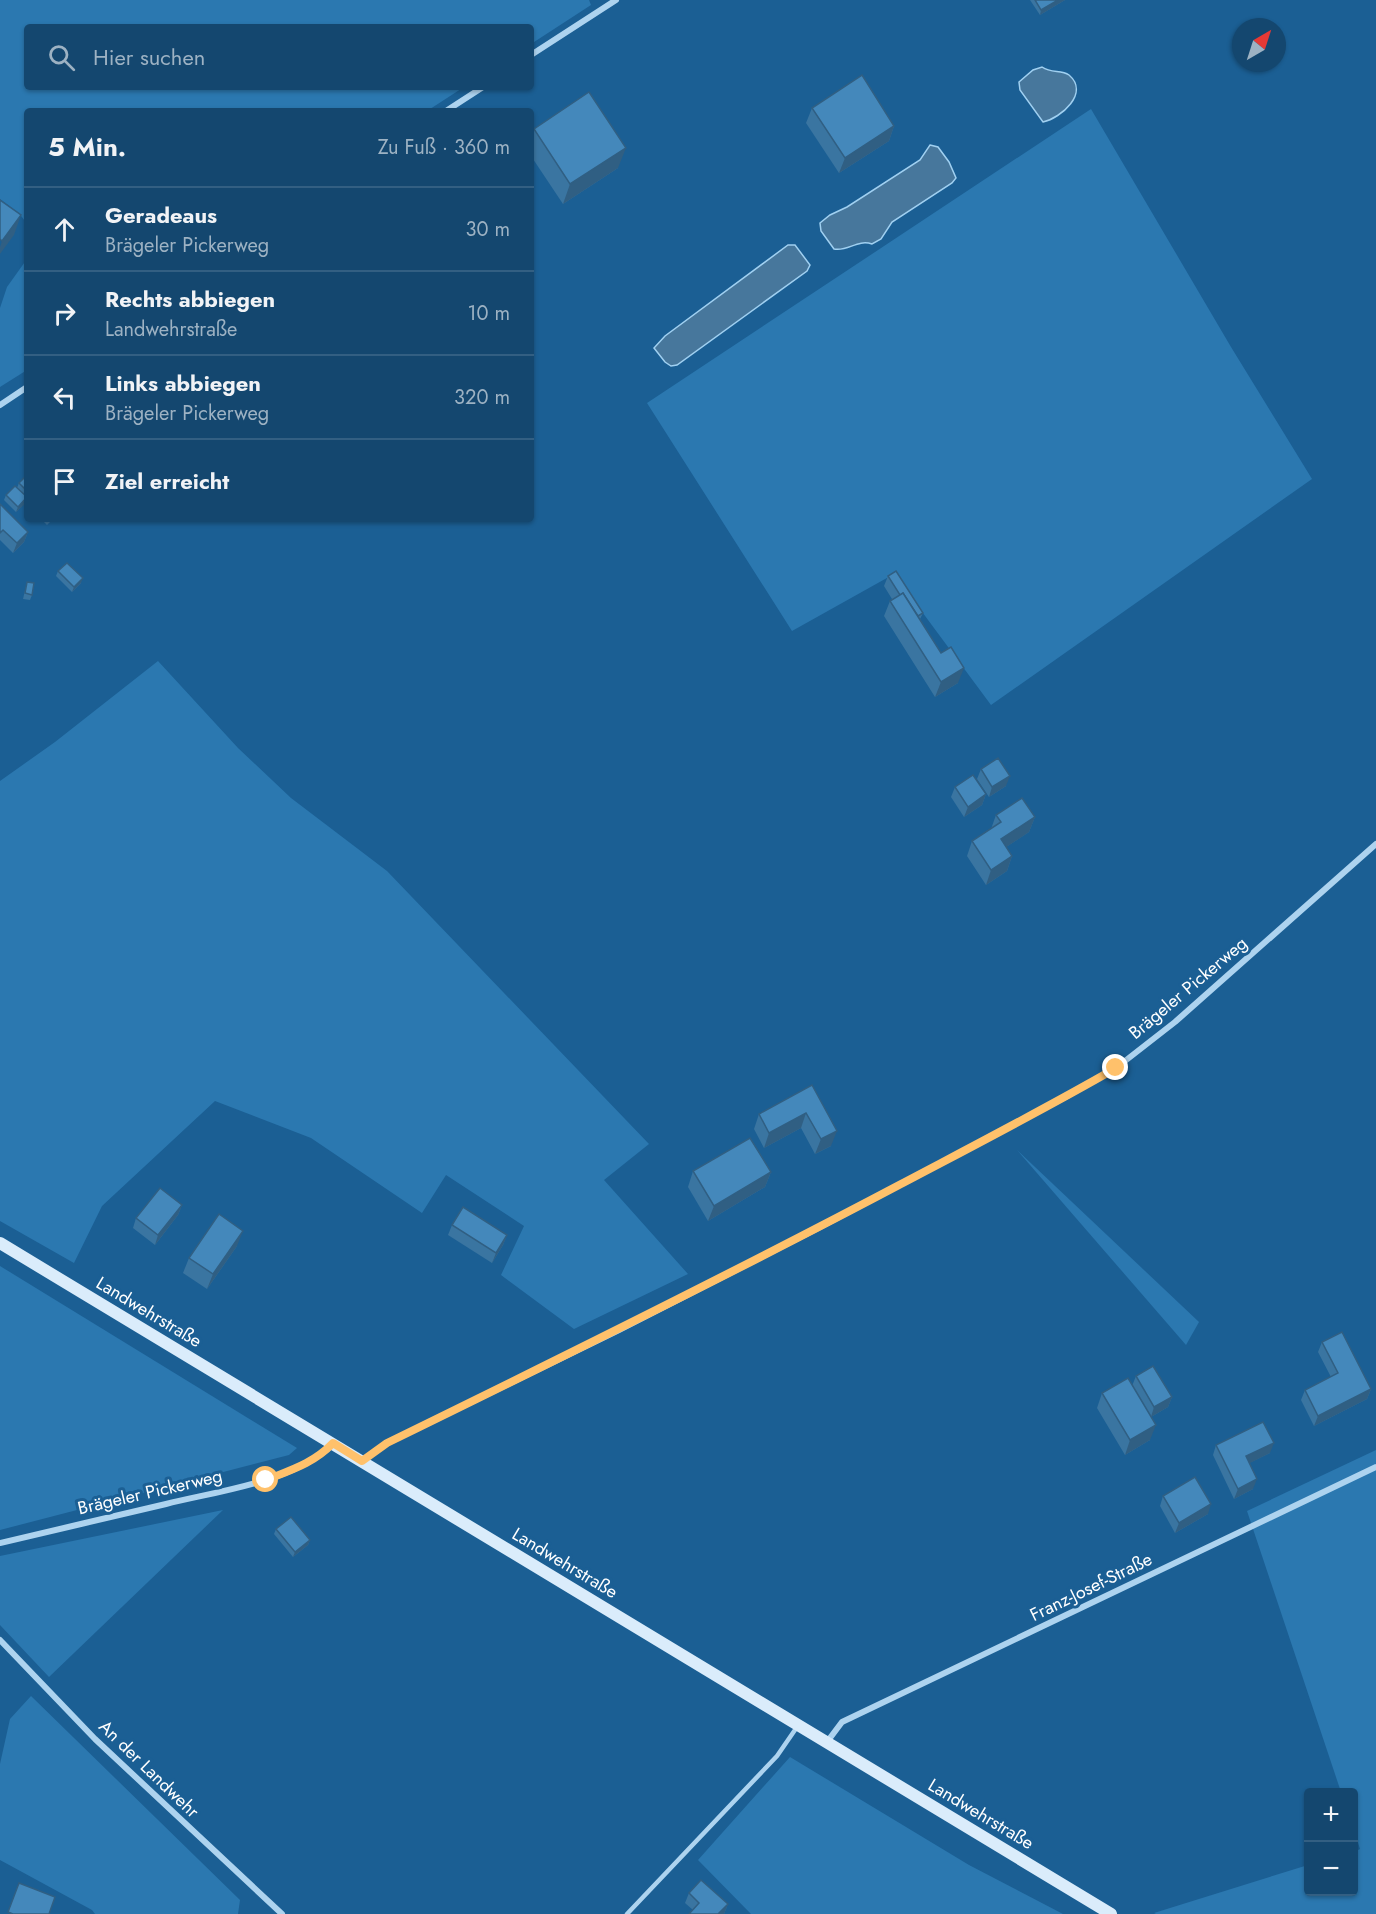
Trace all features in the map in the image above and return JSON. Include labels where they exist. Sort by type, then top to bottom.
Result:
[{"type":"street","points":[[534,53],[616,0]]},
{"type":"street","points":[[452,108],[478,90]]},
{"type":"street","points":[[0,405],[24,389]]},
{"type":"street","name":"Brägeler Pickerweg","points":[[362,1461],[387,1443],[608,1336],[830,1222],[1070,1095],[1116,1068],[1175,1022],[1376,844]]},
{"type":"street","name":"Landwehrstraße","points":[[0,1243],[1112,1914]]},
{"type":"street","name":"Brägeler Pickerweg","points":[[0,1543],[266,1480],[309,1464],[333,1443]]},
{"type":"street","name":"Franz-Josef-Straße","points":[[827,1742],[842,1722],[1376,1467]]},
{"type":"street","name":"An der Landwehr","points":[[0,1640],[95,1739],[282,1914]]},
{"type":"lane","points":[[627,1914],[769,1764],[790,1739],[798,1725]]},
{"type":"shaded area","points":[[0,0],[589,0],[591,5],[534,42],[534,24],[24,24],[24,90],[459,90],[432,108],[24,108],[24,220],[19,213],[0,199]]},
{"type":"shaded area","points":[[1042,67],[1069,75],[1075,82],[1076,89],[1075,97],[1065,110],[1058,116],[1043,122],[1020,90],[1019,82],[1033,70]]},
{"type":"shaded area","points":[[1091,109],[1231,347],[1312,479],[991,705],[894,574],[792,631],[647,403]]},
{"type":"shaded area","points":[[930,145],[938,147],[949,162],[956,178],[952,183],[892,222],[881,239],[872,244],[862,243],[844,249],[834,249],[821,231],[820,223],[920,160]]},
{"type":"shaded area","points":[[788,245],[795,245],[810,265],[807,271],[677,365],[671,366],[665,362],[654,348],[665,336]]},
{"type":"shaded area","points":[[24,263],[24,372],[0,387],[0,308],[7,287]]},
{"type":"shaded area","points":[[158,661],[238,748],[291,798],[387,871],[649,1144],[604,1180],[688,1274],[574,1329],[501,1275],[524,1226],[446,1175],[422,1213],[311,1138],[215,1101],[102,1206],[74,1263],[0,1221],[0,781],[55,742]]},
{"type":"shaded area","points":[[1017,1150],[1199,1322],[1186,1345]]},
{"type":"shaded area","points":[[0,1266],[297,1448],[289,1455],[0,1530]]},
{"type":"shaded area","points":[[1376,1450],[1376,1914],[1154,1913],[1304,1866],[1304,1896],[1358,1896],[1358,1850],[1360,1849],[1358,1788],[1340,1788],[1247,1511]]},
{"type":"shaded area","points":[[223,1510],[49,1677],[0,1625],[0,1556]]},
{"type":"shaded area","points":[[31,1696],[240,1900],[238,1914],[95,1914],[92,1910],[0,1860],[0,1764],[10,1719]]},
{"type":"shaded area","points":[[790,1757],[969,1865],[1063,1914],[751,1914],[698,1860]]},
{"type":"building","points":[[1035,0],[1058,0],[1041,10]]},
{"type":"building","points":[[862,75],[894,126],[845,158],[812,108]]},
{"type":"building","points":[[589,92],[626,148],[570,184],[534,129]]},
{"type":"building","points":[[0,200],[21,215],[2,241],[0,239]]},
{"type":"building","points":[[24,478],[24,488],[19,483]]},
{"type":"building","points":[[15,486],[24,494],[24,500],[18,507],[6,495]]},
{"type":"building","points":[[0,504],[28,532],[17,543],[3,530],[0,533]]},
{"type":"building","points":[[67,563],[83,578],[74,587],[58,571]]},
{"type":"building","points":[[896,571],[923,613],[918,616],[888,576]]},
{"type":"building","points":[[27,582],[34,583],[32,595],[25,593]]},
{"type":"building","points":[[903,593],[941,653],[951,647],[964,668],[941,682],[890,601]]},
{"type":"building","points":[[998,758],[1010,776],[992,787],[981,769]]},
{"type":"building","points":[[973,775],[986,794],[968,807],[955,787]]},
{"type":"building","points":[[1022,798],[1035,817],[1001,839],[1012,856],[991,870],[972,841],[1001,822],[996,815]]},
{"type":"building","points":[[812,1085],[837,1131],[821,1139],[806,1113],[769,1133],[759,1114]]},
{"type":"building","points":[[750,1138],[771,1172],[714,1206],[693,1171]]},
{"type":"building","points":[[160,1188],[182,1205],[158,1235],[136,1218]]},
{"type":"building","points":[[463,1207],[507,1235],[496,1253],[452,1225]]},
{"type":"building","points":[[219,1214],[243,1231],[213,1274],[189,1258]]},
{"type":"building","points":[[1342,1332],[1371,1389],[1318,1416],[1305,1390],[1338,1373],[1322,1342]]},
{"type":"building","points":[[1153,1366],[1172,1397],[1154,1407],[1136,1376]]},
{"type":"building","points":[[1128,1378],[1156,1425],[1130,1440],[1102,1393]]},
{"type":"building","points":[[1263,1422],[1274,1443],[1246,1456],[1257,1479],[1238,1489],[1216,1445]]},
{"type":"building","points":[[1195,1477],[1211,1504],[1179,1523],[1163,1496]]},
{"type":"building","points":[[291,1517],[310,1540],[295,1552],[276,1529]]},
{"type":"building","points":[[701,1880],[728,1904],[718,1914],[689,1914],[699,1903],[689,1893]]},
{"type":"building","points":[[19,1883],[55,1897],[49,1914],[8,1912]]},
{"type":"route","points":[[266,1480],[309,1464],[333,1443],[362,1461],[387,1443],[619,1330],[820,1227],[1070,1095],[1116,1068]]}]
